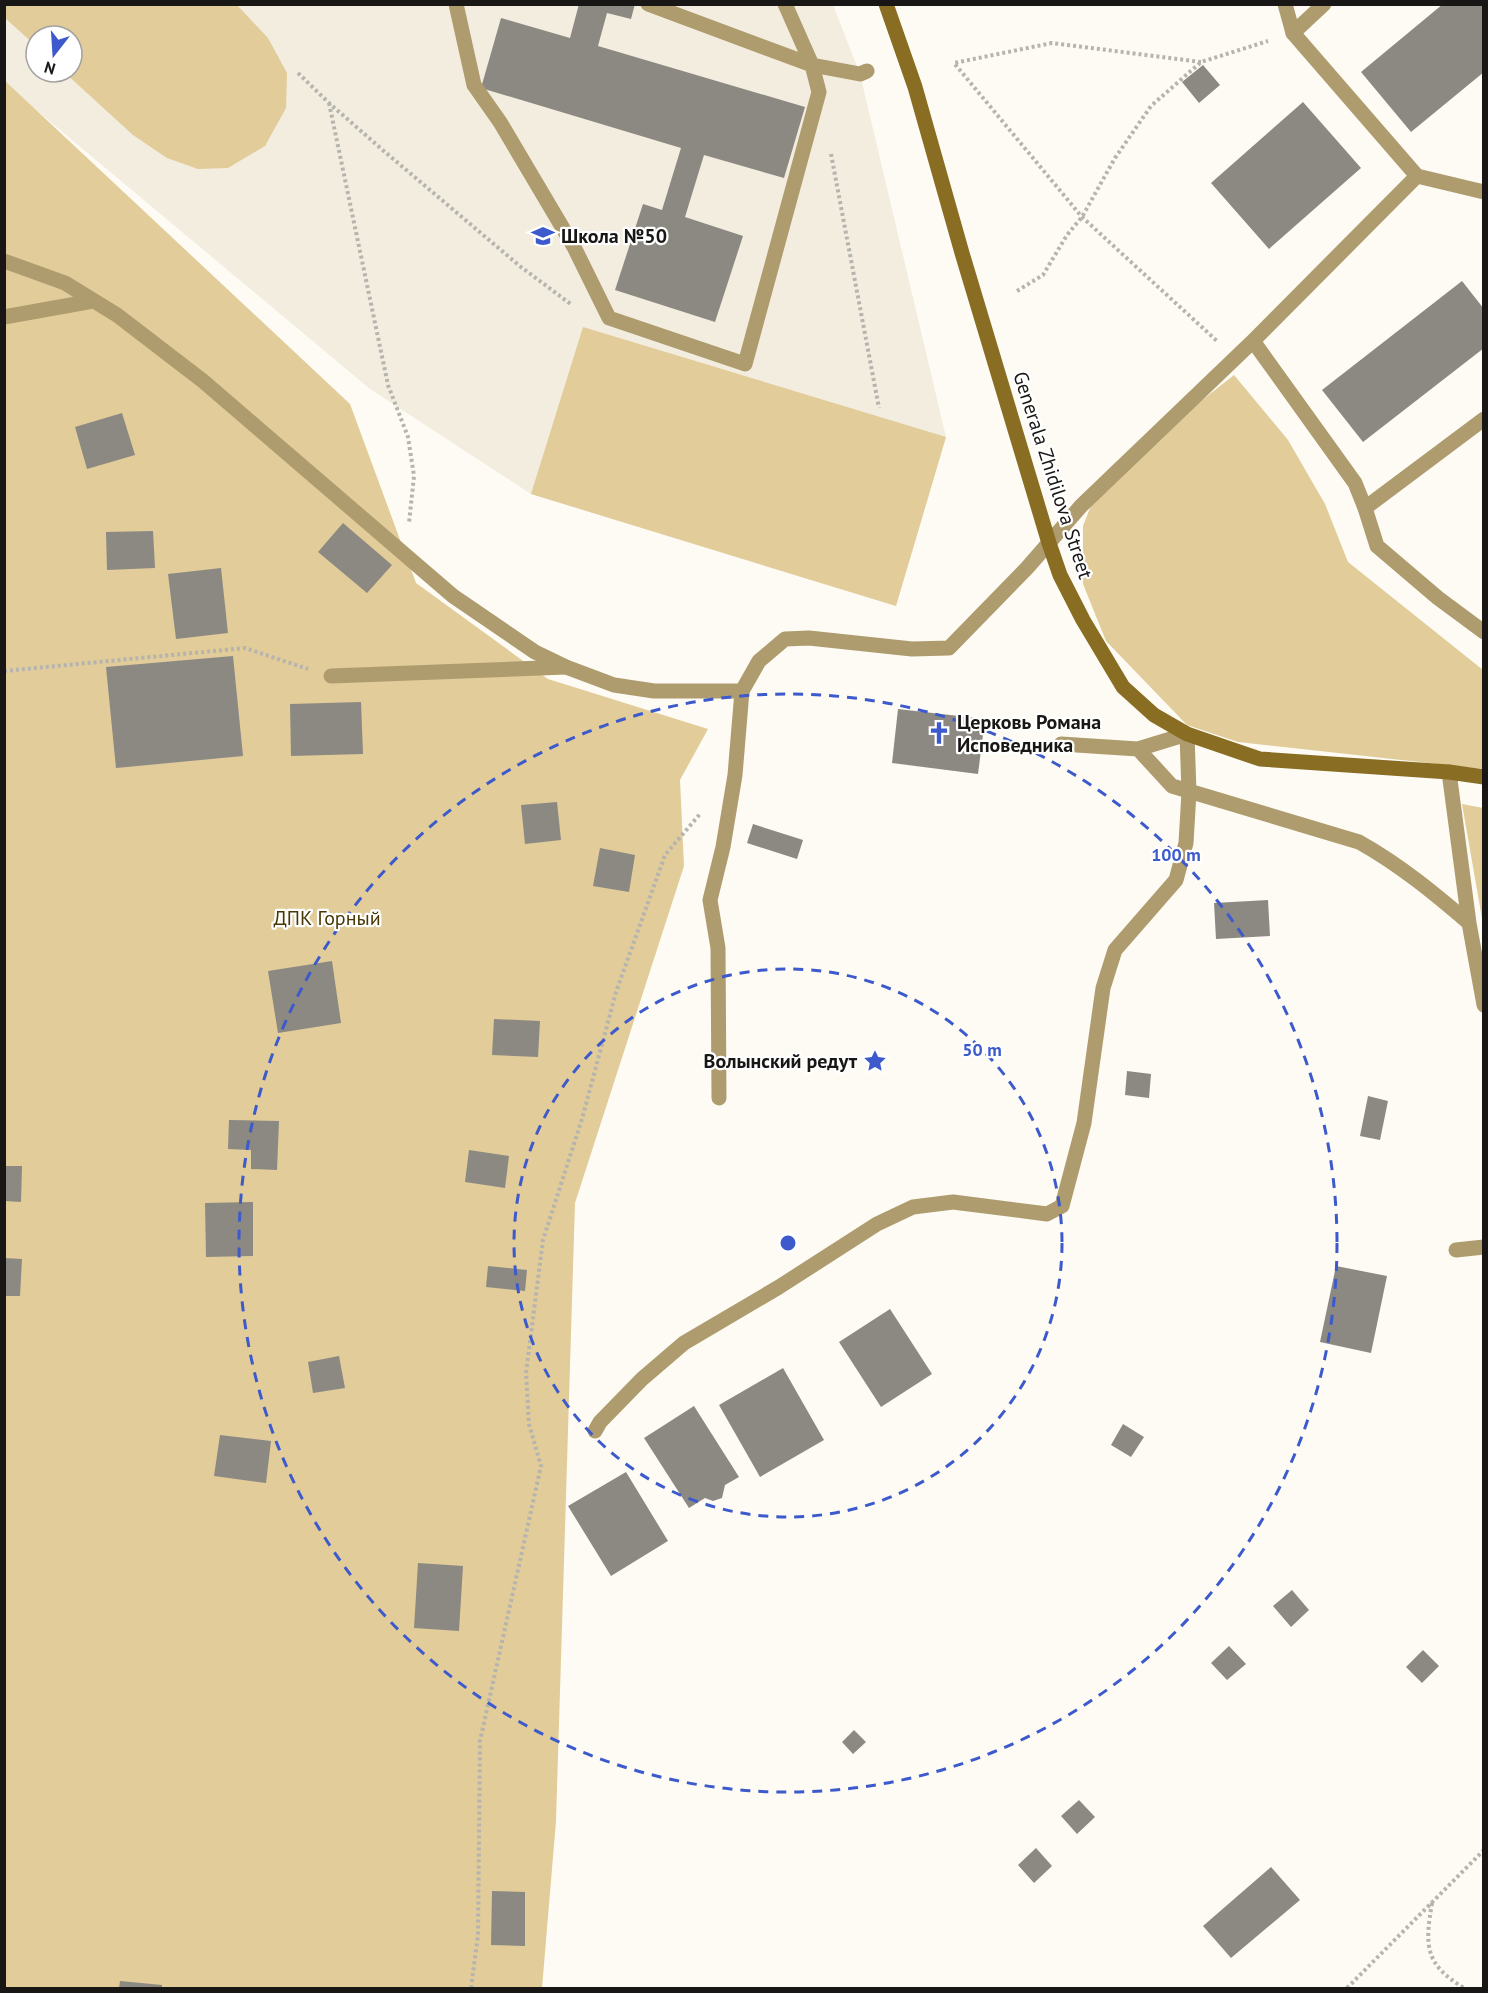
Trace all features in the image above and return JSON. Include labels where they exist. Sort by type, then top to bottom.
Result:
[{"type":"main road","name":"Generala Zhidilova Street","points":[[886,4],[915,87],[1049,543],[1065,585],[1123,687],[1154,715],[1187,734],[1260,759],[1449,772],[1484,777]]},
{"type":"street","points":[[456,4],[474,85],[500,122],[574,247],[609,318],[745,364],[819,92],[812,65],[785,4]]},
{"type":"street","points":[[648,4],[812,65],[860,74],[867,71]]},
{"type":"street","points":[[1285,4],[1293,33],[1418,176],[1484,192]]},
{"type":"street","points":[[1293,33],[1324,4]]},
{"type":"street","points":[[718,1098],[718,948],[710,900],[723,847],[735,775],[742,691],[759,661],[784,639],[809,638],[912,649],[949,648],[1049,543],[1080,506],[1253,341],[1418,176]]},
{"type":"street","points":[[4,261],[65,283],[117,315],[203,381],[453,596],[535,652],[566,668],[614,685],[654,691],[742,691]]},
{"type":"street","points":[[4,317],[93,301]]},
{"type":"street","points":[[1253,341],[1355,483],[1377,546],[1438,598],[1484,632]]},
{"type":"street","points":[[1365,508],[1484,419]]},
{"type":"street","points":[[331,676],[566,668]]},
{"type":"street","points":[[595,1431],[600,1422],[642,1379],[684,1343],[779,1287],[877,1224],[913,1208],[952,1202],[1047,1214],[1062,1206],[1084,1123],[1103,988],[1115,950],[1176,880],[1186,843],[1190,792],[1187,734],[1138,749],[1061,744]]},
{"type":"street","points":[[1138,749],[1172,786],[1218,798],[1359,843],[1380,854],[1419,881],[1469,922]]},
{"type":"street","points":[[1449,772],[1469,922],[1484,1005]]},
{"type":"street","points":[[1456,1250],[1484,1247]]},
{"type":"path","points":[[1017,291],[1043,275],[1067,235],[1082,217],[1115,158],[1151,106],[1201,62],[1293,33]]},
{"type":"path","points":[[1201,62],[1052,42],[954,63],[1082,217],[1235,358]]},
{"type":"path","points":[[298,73],[329,103],[521,267],[569,304]]},
{"type":"path","points":[[329,103],[388,385],[408,437],[414,476],[410,520],[399,548]]},
{"type":"path","points":[[830,150],[879,408]]},
{"type":"path","points":[[4,671],[245,648],[331,676]]},
{"type":"path","points":[[471,1989],[478,1935],[480,1741],[541,1466],[529,1424],[526,1373],[543,1240],[582,1119],[616,992],[664,855],[704,810]]},
{"type":"path","points":[[1347,1989],[1484,1850]]},
{"type":"path","points":[[1432,1902],[1427,1938],[1431,1957],[1450,1980],[1464,1989]]},
{"type":"shaded area","name":"Школа №50","points":[[4,5],[833,5],[860,74],[946,437],[896,606],[531,494],[370,389],[5,84]]},
{"type":"green space","points":[[4,5],[237,5],[268,38],[287,73],[286,108],[265,146],[228,168],[198,169],[167,158],[133,135],[77,84],[84,84],[84,24],[24,24],[24,35],[5,18]]},
{"type":"green space","name":"ДПК Горный","points":[[4,80],[350,404],[416,583],[548,679],[708,729],[680,780],[684,866],[575,1203],[556,1821],[542,1988],[5,1988]]},
{"type":"green space","points":[[583,327],[946,437],[896,606],[531,494]]},
{"type":"green space","points":[[1234,375],[1288,440],[1325,504],[1348,562],[1483,670],[1483,769],[1238,742],[1187,725],[1106,641],[1083,584],[1083,526],[1101,480]]},
{"type":"green space","points":[[1462,804],[1483,808],[1483,924]]},
{"type":"building","points":[[579,4],[635,4],[631,19],[607,13],[598,46],[805,107],[784,178],[704,155],[685,217],[743,236],[715,322],[615,290],[643,204],[662,210],[681,148],[481,88],[501,18],[570,38]]},
{"type":"building","points":[[1443,4],[1484,4],[1484,72],[1411,132],[1361,72]]},
{"type":"building","points":[[1203,65],[1220,85],[1199,103],[1182,82]]},
{"type":"building","points":[[1303,102],[1361,168],[1269,249],[1211,183]]},
{"type":"building","points":[[1462,281],[1484,309],[1484,348],[1363,442],[1322,390]]},
{"type":"building","points":[[122,413],[135,455],[87,469],[75,427]]},
{"type":"building","points":[[343,523],[392,565],[367,593],[318,552]]},
{"type":"building","points":[[153,531],[155,568],[107,570],[106,532]]},
{"type":"building","points":[[221,568],[228,633],[176,639],[168,574]]},
{"type":"building","points":[[233,656],[243,756],[116,768],[106,667]]},
{"type":"building","points":[[361,702],[363,754],[291,756],[290,704]]},
{"type":"building","name":"Церковь Романа Исповедника","points":[[898,709],[985,719],[978,774],[892,763]]},
{"type":"building","points":[[557,802],[561,840],[525,844],[521,805]]},
{"type":"building","points":[[753,824],[803,840],[797,859],[747,843]]},
{"type":"building","points":[[600,848],[635,855],[629,892],[593,886]]},
{"type":"building","points":[[1268,900],[1270,936],[1216,939],[1214,903]]},
{"type":"building","points":[[332,961],[341,1023],[278,1033],[268,971]]},
{"type":"building","points":[[494,1019],[540,1021],[538,1057],[492,1055]]},
{"type":"building","points":[[1127,1071],[1151,1074],[1149,1098],[1125,1095]]},
{"type":"building","points":[[1368,1096],[1388,1101],[1380,1140],[1360,1136]]},
{"type":"building","points":[[229,1120],[279,1121],[277,1170],[251,1169],[251,1150],[228,1149]]},
{"type":"building","points":[[469,1150],[509,1156],[505,1188],[465,1182]]},
{"type":"building","points":[[4,1166],[22,1166],[21,1202],[4,1201]]},
{"type":"building","points":[[253,1202],[253,1256],[206,1257],[205,1203]]},
{"type":"building","points":[[4,1258],[22,1259],[20,1296],[4,1296]]},
{"type":"building","points":[[488,1266],[527,1270],[525,1291],[486,1287]]},
{"type":"building","points":[[1336,1266],[1387,1276],[1371,1353],[1320,1342]]},
{"type":"building","points":[[890,1309],[932,1374],[881,1407],[839,1342]]},
{"type":"building","points":[[339,1356],[345,1388],[313,1393],[308,1362]]},
{"type":"building","points":[[783,1368],[824,1440],[760,1477],[719,1405]]},
{"type":"building","points":[[694,1406],[739,1477],[725,1485],[722,1498],[713,1501],[705,1498],[689,1508],[644,1438]]},
{"type":"building","points":[[1123,1424],[1144,1437],[1131,1457],[1111,1445]]},
{"type":"building","points":[[220,1435],[271,1441],[266,1483],[214,1476]]},
{"type":"building","points":[[626,1472],[668,1541],[611,1576],[568,1506]]},
{"type":"building","points":[[418,1563],[463,1566],[459,1631],[414,1628]]},
{"type":"building","points":[[1292,1590],[1309,1610],[1291,1627],[1273,1606]]},
{"type":"building","points":[[1229,1646],[1246,1664],[1227,1680],[1211,1663]]},
{"type":"building","points":[[1423,1650],[1439,1666],[1422,1683],[1406,1667]]},
{"type":"building","points":[[854,1730],[866,1742],[853,1754],[842,1742]]},
{"type":"building","points":[[1079,1800],[1095,1817],[1077,1834],[1061,1816]]},
{"type":"building","points":[[1036,1848],[1052,1866],[1034,1883],[1018,1865]]},
{"type":"building","points":[[1271,1867],[1300,1900],[1231,1958],[1203,1926]]},
{"type":"building","points":[[492,1891],[525,1892],[525,1946],[491,1945]]},
{"type":"building","points":[[120,1981],[162,1985],[162,1988],[119,1988]]},
{"type":"place","name":"Школа №50","points":[[543,236]]},
{"type":"place","name":"Церковь Романа Исповедника","points":[[939,733]]},
{"type":"place","name":"Волынский редут","points":[[875,1061]]}]
